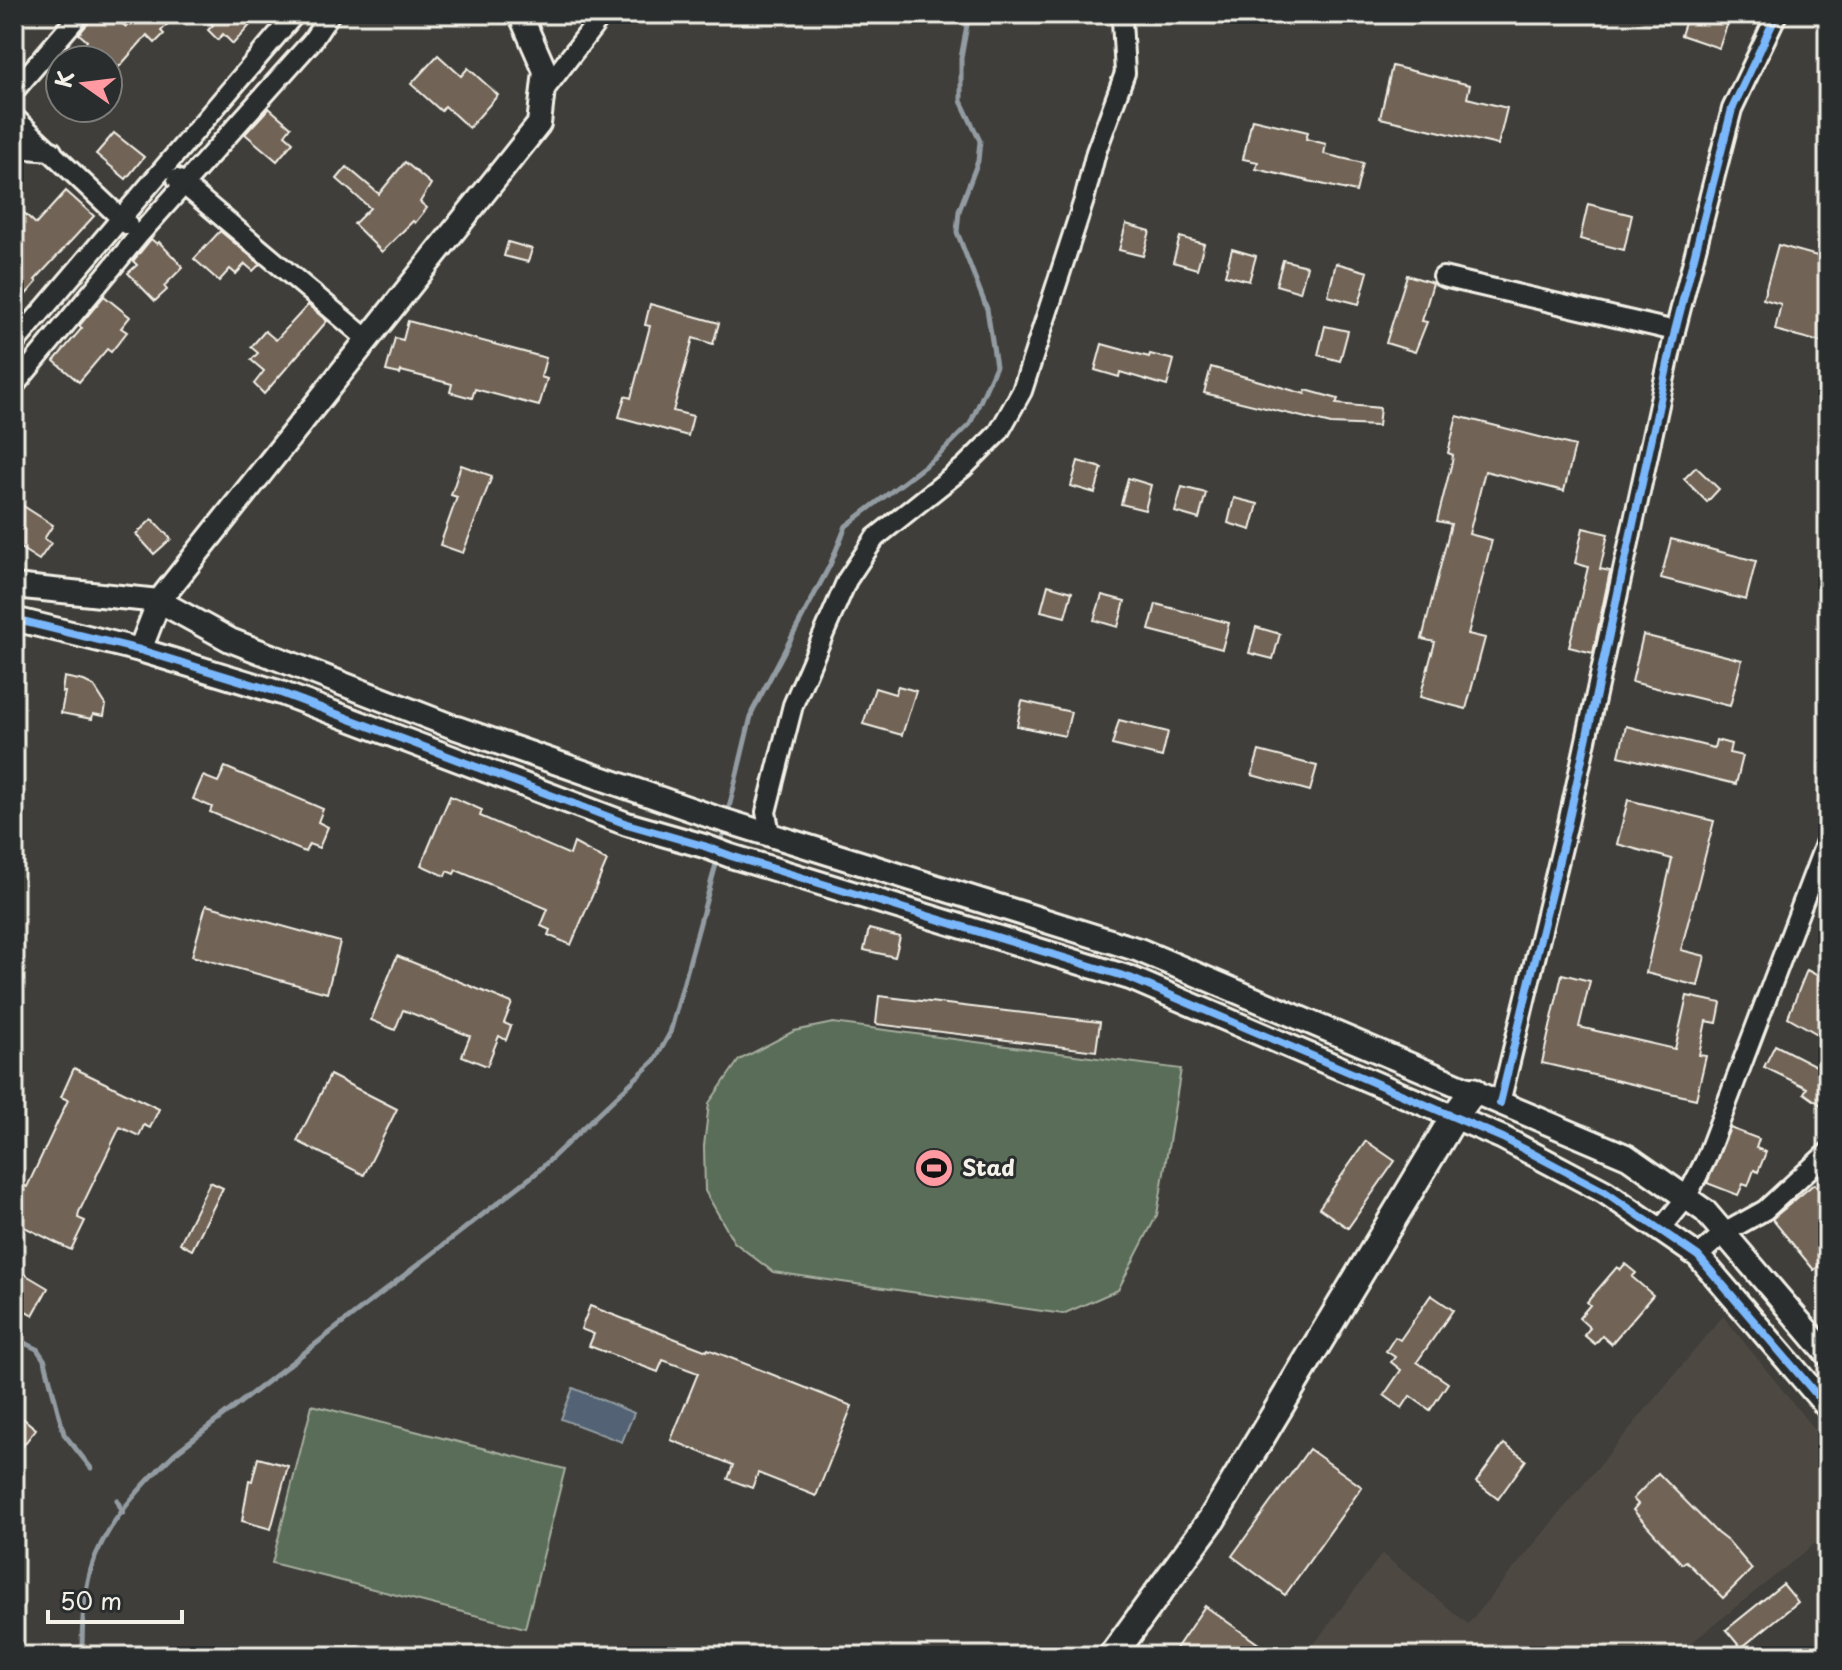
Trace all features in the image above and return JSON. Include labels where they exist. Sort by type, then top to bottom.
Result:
[{"type":"main road","points":[[1112,1656],[1212,1519],[1454,1117],[1473,1091]]},
{"type":"street","points":[[14,91],[80,14]]},
{"type":"street","points":[[14,344],[295,14]]},
{"type":"street","points":[[14,386],[139,235],[312,41],[330,14]]},
{"type":"street","points":[[140,650],[159,601],[539,124],[545,71],[520,14]]},
{"type":"street","points":[[542,93],[603,14]]},
{"type":"street","points":[[770,834],[766,812],[793,705],[847,580],[875,538],[964,467],[999,432],[1022,391],[1084,200],[1096,152],[1125,73],[1120,14]]},
{"type":"street","points":[[1500,1103],[1568,823],[1675,331],[1732,109],[1777,14]]},
{"type":"street","points":[[14,117],[139,235]]},
{"type":"street","points":[[14,148],[52,151]]},
{"type":"street","points":[[162,168],[367,339]]},
{"type":"street","points":[[1443,277],[1675,331]]},
{"type":"street","points":[[14,586],[159,601],[245,646],[451,726],[713,817],[1139,950],[1473,1091],[1628,1157],[1705,1211],[1828,1355]]},
{"type":"street","points":[[14,619],[140,650],[281,693],[627,824],[1130,978],[1503,1138],[1605,1192],[1698,1256],[1828,1408]]},
{"type":"street","points":[[1660,1230],[1686,1198],[1705,1161],[1828,836]]},
{"type":"street","points":[[1698,1256],[1724,1233],[1765,1210],[1828,1152]]},
{"type":"shaded area","points":[[1723,1316],[1828,1447],[1828,1533],[1675,1656],[1305,1656],[1382,1554],[1468,1624]]},
{"type":"green space","name":"Stad","points":[[833,1023],[1181,1069],[1157,1215],[1118,1290],[1063,1314],[773,1272],[734,1242],[705,1191],[704,1146],[709,1103],[739,1060],[794,1031]]},
{"type":"green space","points":[[312,1405],[565,1469],[525,1628],[272,1563]]},
{"type":"water","points":[[573,1388],[634,1413],[622,1442],[561,1419]]},
{"type":"building","points":[[92,14],[111,14],[126,27],[139,14],[177,14],[161,31],[164,34],[155,43],[147,35],[124,61],[124,44],[85,44],[87,41],[79,34]]},
{"type":"building","points":[[200,14],[240,14],[251,24],[233,44],[223,34],[218,40],[208,30],[213,25]]},
{"type":"building","points":[[1688,14],[1731,14],[1719,48],[1681,35]]},
{"type":"building","points":[[438,55],[461,76],[468,68],[498,95],[469,128],[445,106],[441,111],[411,84]]},
{"type":"building","points":[[1392,66],[1470,85],[1467,98],[1507,108],[1498,145],[1380,118]]},
{"type":"building","points":[[269,108],[291,127],[285,135],[293,142],[277,161],[245,134]]},
{"type":"building","points":[[1252,119],[1308,132],[1306,139],[1326,144],[1324,154],[1363,163],[1356,192],[1256,169],[1258,162],[1243,159]]},
{"type":"building","points":[[114,133],[144,157],[126,179],[96,154]]},
{"type":"building","points":[[405,162],[431,184],[420,202],[427,208],[382,252],[354,224],[370,208],[337,179],[347,167],[379,194]]},
{"type":"building","points":[[66,191],[94,216],[35,280],[37,282],[14,308],[14,222],[23,212],[36,224]]},
{"type":"building","points":[[1588,204],[1632,215],[1624,250],[1580,239]]},
{"type":"building","points":[[1126,224],[1150,231],[1143,256],[1119,250]]},
{"type":"building","points":[[220,231],[260,264],[253,271],[245,264],[236,274],[230,269],[219,281],[194,259]]},
{"type":"building","points":[[1180,237],[1204,244],[1197,269],[1173,262]]},
{"type":"building","points":[[151,239],[157,244],[159,242],[183,267],[164,286],[167,290],[155,301],[128,273],[137,265],[133,261]]},
{"type":"building","points":[[508,242],[532,249],[528,262],[504,256]]},
{"type":"building","points":[[1778,245],[1828,259],[1828,344],[1775,330],[1781,304],[1763,299]]},
{"type":"building","points":[[1232,249],[1256,256],[1249,281],[1225,275]]},
{"type":"building","points":[[1283,260],[1307,266],[1300,292],[1276,285]]},
{"type":"building","points":[[1336,263],[1368,272],[1359,304],[1328,296]]},
{"type":"building","points":[[1407,275],[1433,283],[1422,321],[1427,322],[1415,352],[1386,343]]},
{"type":"building","points":[[104,296],[130,317],[121,328],[127,332],[111,352],[107,349],[79,382],[54,361]]},
{"type":"building","points":[[650,304],[719,323],[713,344],[693,338],[673,411],[693,416],[688,436],[619,417],[625,396],[631,398],[650,326],[645,325]]},
{"type":"building","points":[[308,305],[327,321],[264,394],[254,384],[264,371],[251,360],[258,353],[251,347],[265,331],[276,340]]},
{"type":"building","points":[[408,321],[546,358],[541,377],[547,379],[539,406],[475,389],[472,398],[450,392],[452,384],[401,371],[400,374],[386,371],[395,338],[403,340]]},
{"type":"building","points":[[1325,326],[1348,331],[1340,361],[1318,355]]},
{"type":"building","points":[[1102,344],[1149,357],[1150,354],[1174,360],[1167,386],[1120,372],[1119,377],[1095,370]]},
{"type":"building","points":[[1211,367],[1305,394],[1306,390],[1338,399],[1336,404],[1380,408],[1378,426],[1331,424],[1204,393]]},
{"type":"building","points":[[1457,416],[1575,446],[1564,491],[1485,471],[1469,534],[1492,540],[1468,634],[1485,638],[1466,709],[1420,697],[1435,642],[1422,639],[1451,524],[1437,521],[1452,462],[1453,455],[1448,453]]},
{"type":"building","points":[[1078,461],[1102,468],[1095,493],[1071,486]]},
{"type":"building","points":[[461,465],[492,476],[463,553],[440,545],[457,497],[451,495]]},
{"type":"building","points":[[1696,467],[1719,489],[1707,502],[1684,479]]},
{"type":"building","points":[[1128,478],[1151,485],[1145,510],[1121,504]]},
{"type":"building","points":[[1182,487],[1206,493],[1199,519],[1175,512]]},
{"type":"building","points":[[1234,498],[1258,504],[1251,530],[1228,523]]},
{"type":"building","points":[[14,500],[53,525],[44,539],[51,543],[39,560],[14,544]]},
{"type":"building","points":[[152,519],[171,539],[154,554],[136,534]]},
{"type":"building","points":[[1583,528],[1608,534],[1600,569],[1610,571],[1593,653],[1569,647],[1588,567],[1575,563]]},
{"type":"building","points":[[1671,539],[1756,561],[1746,600],[1661,578]]},
{"type":"building","points":[[1048,585],[1072,592],[1065,617],[1041,611]]},
{"type":"building","points":[[1102,595],[1125,601],[1118,627],[1094,620]]},
{"type":"building","points":[[1156,604],[1229,623],[1222,649],[1149,630]]},
{"type":"building","points":[[1256,627],[1280,634],[1273,659],[1249,653]]},
{"type":"building","points":[[1643,635],[1742,660],[1730,706],[1632,682]]},
{"type":"building","points":[[64,677],[94,686],[106,705],[104,716],[93,714],[92,719],[61,713]]},
{"type":"building","points":[[898,686],[916,691],[902,735],[863,724],[875,688],[895,694]]},
{"type":"building","points":[[1022,701],[1071,712],[1065,736],[1017,726]]},
{"type":"building","points":[[1119,720],[1168,732],[1162,757],[1112,745]]},
{"type":"building","points":[[1626,726],[1714,748],[1716,740],[1731,744],[1729,753],[1743,756],[1736,784],[1619,756]]},
{"type":"building","points":[[1259,751],[1317,766],[1310,791],[1252,775]]},
{"type":"building","points":[[225,767],[323,809],[318,822],[328,827],[319,848],[309,844],[305,852],[210,812],[212,807],[193,799],[203,776],[218,782]]},
{"type":"building","points":[[450,796],[482,810],[480,816],[570,855],[574,843],[607,861],[571,945],[548,935],[550,930],[541,926],[548,909],[456,870],[454,874],[447,871],[445,876],[421,865]]},
{"type":"building","points":[[1628,800],[1714,821],[1681,950],[1705,956],[1698,986],[1646,973],[1672,859],[1617,844]]},
{"type":"building","points":[[206,905],[340,942],[327,993],[192,956]]},
{"type":"building","points":[[869,929],[900,937],[895,957],[864,950]]},
{"type":"building","points":[[397,956],[512,1003],[504,1023],[511,1026],[506,1040],[499,1036],[487,1066],[462,1056],[470,1036],[403,1010],[395,1030],[371,1020]]},
{"type":"building","points":[[1807,970],[1828,981],[1828,1040],[1788,1017]]},
{"type":"building","points":[[1562,974],[1590,981],[1579,1027],[1675,1049],[1687,996],[1721,1003],[1717,1023],[1706,1021],[1699,1055],[1706,1056],[1696,1099],[1542,1063]]},
{"type":"building","points":[[879,996],[1100,1022],[1096,1051],[876,1024]]},
{"type":"building","points":[[1775,1045],[1828,1072],[1828,1110],[1804,1093],[1807,1088],[1764,1067]]},
{"type":"building","points":[[74,1068],[159,1109],[150,1128],[144,1125],[139,1136],[120,1127],[79,1212],[78,1218],[85,1221],[71,1250],[14,1222],[14,1181],[27,1187],[68,1100],[61,1097]]},
{"type":"building","points":[[330,1075],[397,1109],[364,1175],[297,1141]]},
{"type":"building","points":[[1730,1128],[1759,1139],[1756,1148],[1766,1152],[1758,1172],[1754,1170],[1748,1186],[1743,1184],[1738,1195],[1707,1183]]},
{"type":"building","points":[[1366,1141],[1395,1161],[1348,1228],[1319,1208]]},
{"type":"building","points":[[210,1182],[223,1188],[192,1250],[180,1243]]},
{"type":"building","points":[[1814,1184],[1822,1193],[1828,1188],[1828,1259],[1814,1270],[1772,1219]]},
{"type":"building","points":[[1625,1264],[1636,1273],[1632,1277],[1653,1295],[1611,1344],[1602,1336],[1595,1344],[1584,1335],[1590,1328],[1579,1318],[1590,1305],[1587,1302],[1617,1267],[1620,1270]]},
{"type":"building","points":[[21,1272],[48,1288],[33,1315],[14,1304],[14,1285]]},
{"type":"building","points":[[1431,1295],[1453,1310],[1417,1362],[1448,1383],[1430,1410],[1410,1396],[1402,1408],[1384,1395],[1401,1370],[1391,1362],[1395,1357],[1386,1351],[1395,1337],[1400,1340]]},
{"type":"building","points":[[590,1306],[852,1406],[816,1496],[758,1473],[752,1488],[728,1479],[733,1465],[671,1440],[698,1373],[663,1360],[658,1372],[589,1346],[594,1334],[581,1329]]},
{"type":"building","points":[[14,1411],[36,1429],[14,1457]]},
{"type":"building","points":[[1504,1444],[1526,1460],[1498,1499],[1476,1482]]},
{"type":"building","points":[[1309,1449],[1362,1487],[1285,1595],[1232,1556]]},
{"type":"building","points":[[258,1458],[288,1466],[271,1529],[242,1521],[249,1480],[252,1481]]},
{"type":"building","points":[[1658,1473],[1730,1543],[1752,1569],[1723,1598],[1686,1561],[1682,1564],[1633,1510],[1638,1504],[1633,1499]]},
{"type":"building","points":[[1783,1584],[1798,1602],[1741,1648],[1726,1630]]},
{"type":"building","points":[[1205,1606],[1260,1645],[1252,1656],[1171,1656]]},
{"type":"waterway","points":[[727,816],[752,712],[830,565],[846,526],[939,455],[970,424],[996,366],[987,309],[957,232],[959,211],[978,161],[980,141],[961,101],[961,58],[969,14]]},
{"type":"waterway","points":[[720,847],[725,826]]},
{"type":"waterway","points":[[82,1656],[85,1601],[97,1553],[115,1521],[150,1478],[175,1453],[535,1174],[655,1060],[670,1033],[718,857]]},
{"type":"waterway","points":[[14,1338],[37,1349],[45,1361],[64,1434],[91,1468]]},
{"type":"waterway","points":[[117,1500],[123,1513]]},
{"type":"cycle path","points":[[1500,1103],[1568,823],[1675,331],[1732,109],[1777,14]]},
{"type":"cycle path","points":[[14,619],[140,650],[281,693],[627,824],[1130,978],[1503,1138],[1605,1192],[1698,1256],[1828,1408]]},
{"type":"place","name":"Stad","points":[[934,1168]]}]
